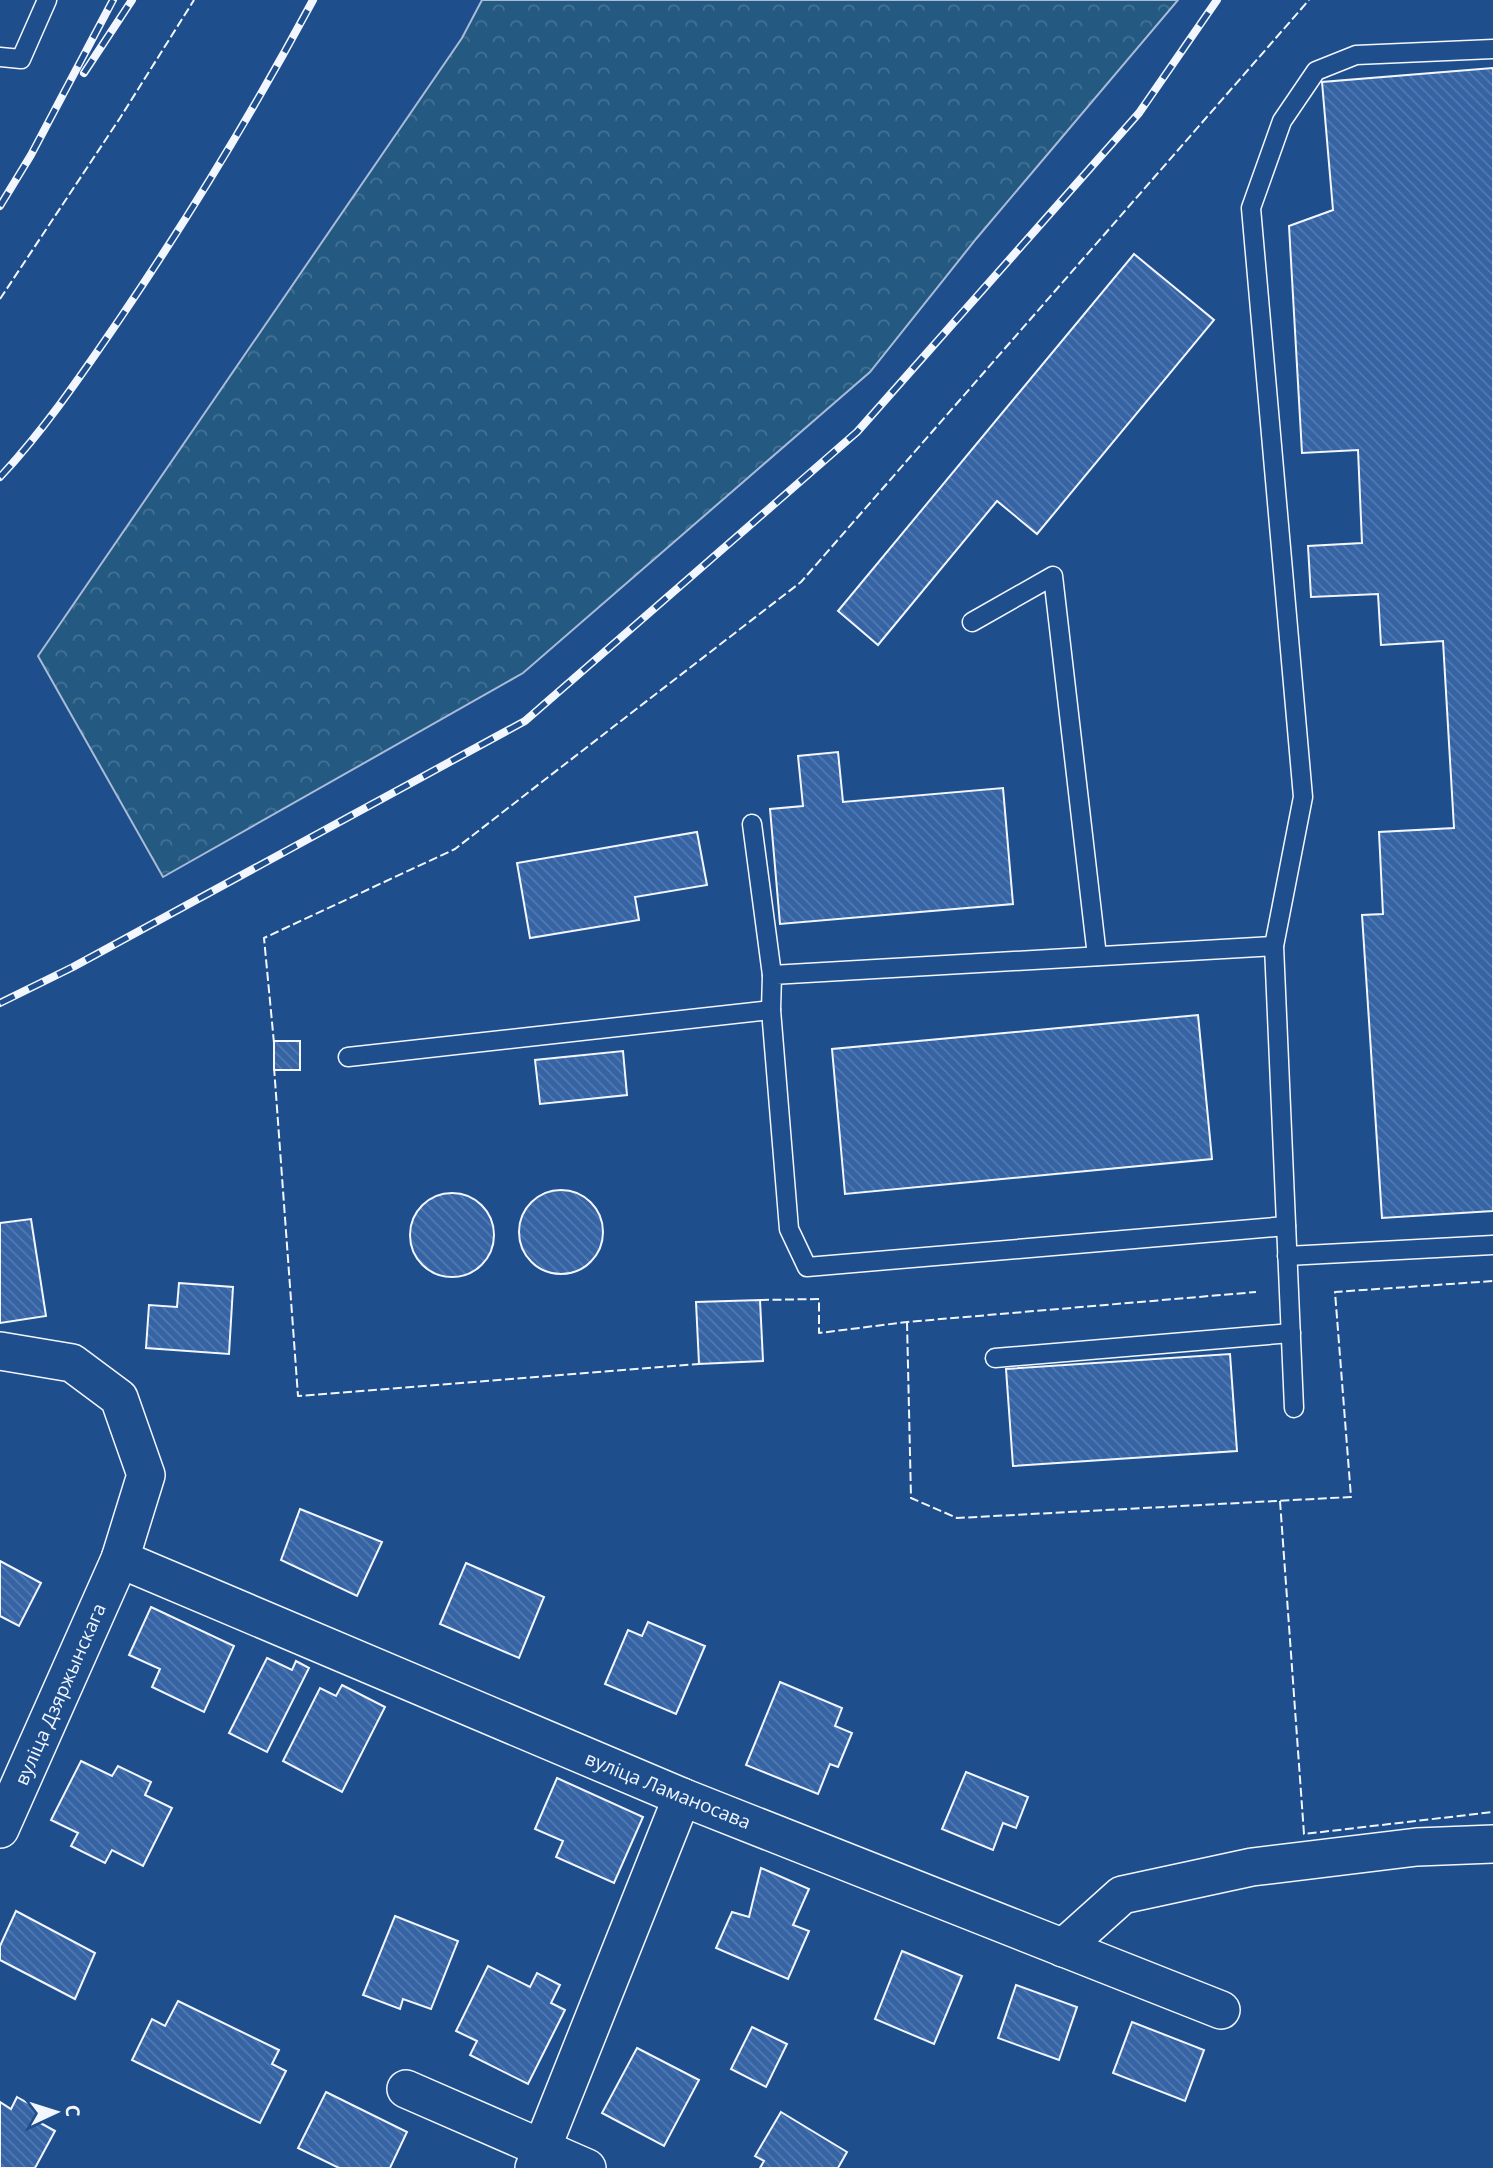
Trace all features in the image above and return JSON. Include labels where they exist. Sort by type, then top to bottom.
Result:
[{"type":"street","name":"вуліца Дзяржынскага","points":[[0,1351],[72,1363],[119,1398],[146,1475],[120,1559],[0,1829]]},
{"type":"street","name":"вуліца Ламаносава","points":[[120,1559],[682,1797],[1221,2010]]},
{"type":"street","points":[[538,2159],[682,1797]]},
{"type":"street","points":[[1063,1948],[1122,1895],[1252,1867],[1417,1847],[1493,1844]]},
{"type":"street","points":[[407,2089],[538,2159],[587,2168]]},
{"type":"lane","points":[[0,57],[21,59],[47,0]]},
{"type":"lane","points":[[1294,1408],[1274,946],[1303,797],[1251,208],[1282,121],[1316,71],[1356,55],[1493,49]]},
{"type":"lane","points":[[972,622],[1053,576],[1097,956]]},
{"type":"lane","points":[[752,824],[772,975],[771,1010],[789,1229],[807,1267],[1286,1226]]},
{"type":"lane","points":[[772,975],[1274,946]]},
{"type":"lane","points":[[348,1057],[771,1010]]},
{"type":"lane","points":[[1287,1256],[1493,1245]]},
{"type":"lane","points":[[995,1358],[1291,1333]]},
{"type":"green space","points":[[482,0],[1178,0],[976,239],[870,372],[523,673],[163,877],[38,656],[462,38]]},
{"type":"building","points":[[1493,68],[1493,1211],[1382,1218],[1362,915],[1383,914],[1379,832],[1454,828],[1443,641],[1381,645],[1378,594],[1311,597],[1308,546],[1362,543],[1358,450],[1302,453],[1289,226],[1333,210],[1322,82]]},
{"type":"building","points":[[1134,254],[1214,320],[1037,534],[997,501],[878,645],[838,611]]},
{"type":"building","points":[[838,752],[843,802],[1003,788],[1013,904],[780,924],[770,809],[803,806],[798,756]]},
{"type":"building","points":[[697,832],[707,885],[635,897],[639,920],[530,938],[517,863]]},
{"type":"building","points":[[1198,1015],[1212,1159],[845,1194],[832,1049]]},
{"type":"building","points":[[274,1041],[300,1041],[300,1070],[274,1070]]},
{"type":"building","points":[[623,1051],[627,1095],[540,1104],[535,1060]]},
{"type":"building","points":[[561,1190],[584,1197],[596,1209],[603,1232],[596,1255],[584,1267],[561,1274],[538,1267],[526,1255],[519,1232],[526,1209],[538,1197]]},
{"type":"building","points":[[452,1193],[468,1196],[482,1205],[491,1219],[494,1235],[491,1251],[482,1265],[468,1274],[452,1277],[436,1274],[422,1265],[413,1251],[410,1235],[413,1219],[422,1205],[436,1196]]},
{"type":"building","points":[[31,1219],[46,1316],[0,1323],[0,1223]]},
{"type":"building","points":[[179,1283],[233,1287],[229,1354],[146,1348],[149,1305],[177,1307]]},
{"type":"building","points":[[760,1300],[763,1361],[699,1364],[696,1302]]},
{"type":"building","points":[[1230,1354],[1237,1451],[1013,1466],[1006,1369]]},
{"type":"building","points":[[300,1509],[382,1542],[357,1596],[281,1560]]},
{"type":"building","points":[[0,1561],[41,1583],[19,1626],[0,1616]]},
{"type":"building","points":[[466,1563],[544,1597],[519,1658],[440,1624]]},
{"type":"building","points":[[151,1607],[234,1646],[204,1712],[152,1687],[160,1669],[129,1655]]},
{"type":"building","points":[[648,1622],[705,1646],[676,1714],[605,1684],[628,1630],[642,1636]]},
{"type":"building","points":[[267,1658],[292,1670],[296,1661],[309,1668],[267,1752],[229,1733]]},
{"type":"building","points":[[780,1682],[842,1708],[835,1726],[852,1733],[838,1767],[830,1764],[818,1794],[746,1765]]},
{"type":"building","points":[[342,1685],[385,1707],[342,1792],[283,1761],[320,1688],[336,1696]]},
{"type":"building","points":[[81,1761],[112,1776],[118,1766],[151,1782],[145,1795],[172,1808],[143,1866],[112,1850],[105,1863],[71,1846],[78,1833],[51,1820]]},
{"type":"building","points":[[966,1772],[1028,1797],[1016,1828],[1003,1823],[993,1850],[942,1829]]},
{"type":"building","points":[[557,1778],[643,1817],[614,1883],[556,1857],[563,1841],[535,1829]]},
{"type":"building","points":[[761,1868],[809,1889],[793,1925],[809,1931],[788,1979],[716,1948],[732,1912],[749,1917]]},
{"type":"building","points":[[16,1911],[95,1953],[75,1999],[0,1960],[0,1946]]},
{"type":"building","points":[[395,1916],[458,1941],[431,2009],[403,1999],[400,2009],[363,1995]]},
{"type":"building","points":[[902,1951],[962,1976],[934,2044],[875,2019]]},
{"type":"building","points":[[488,1966],[530,1987],[537,1973],[560,1985],[551,2003],[565,2010],[528,2084],[470,2055],[477,2041],[456,2031]]},
{"type":"building","points":[[1016,1985],[1077,2007],[1059,2060],[998,2038]]},
{"type":"building","points":[[178,2001],[279,2050],[272,2064],[286,2071],[260,2123],[132,2060],[152,2019],[165,2026]]},
{"type":"building","points":[[1132,2022],[1204,2050],[1185,2101],[1113,2073]]},
{"type":"building","points":[[752,2027],[787,2044],[766,2087],[731,2069]]},
{"type":"building","points":[[637,2048],[699,2080],[664,2146],[602,2113]]},
{"type":"building","points":[[326,2092],[407,2132],[390,2168],[339,2168],[298,2148]]},
{"type":"building","points":[[17,2097],[40,2110],[35,2120],[55,2131],[35,2168],[0,2168],[0,2102],[11,2109]]},
{"type":"building","points":[[781,2112],[847,2152],[838,2168],[760,2168],[764,2161],[755,2156]]},
{"type":"railway","points":[[0,206],[31,155],[113,0]]},
{"type":"railway","points":[[84,73],[132,0]]},
{"type":"railway","points":[[0,477],[62,401],[145,281],[244,122],[313,0]]},
{"type":"railway","points":[[0,1003],[73,967],[525,721],[857,432],[1139,113],[1217,0]]},
{"type":"fence","points":[[0,299],[120,118],[194,0]]},
{"type":"fence","points":[[274,1043],[264,938],[455,849],[801,582],[1309,0]]},
{"type":"fence","points":[[274,1067],[298,1396],[699,1364]]},
{"type":"fence","points":[[907,1322],[911,1498],[957,1518],[1351,1497],[1335,1292],[1493,1281]]},
{"type":"fence","points":[[760,1300],[819,1299],[819,1333],[907,1322],[1256,1292]]},
{"type":"fence","points":[[1280,1501],[1304,1834],[1493,1812]]}]
